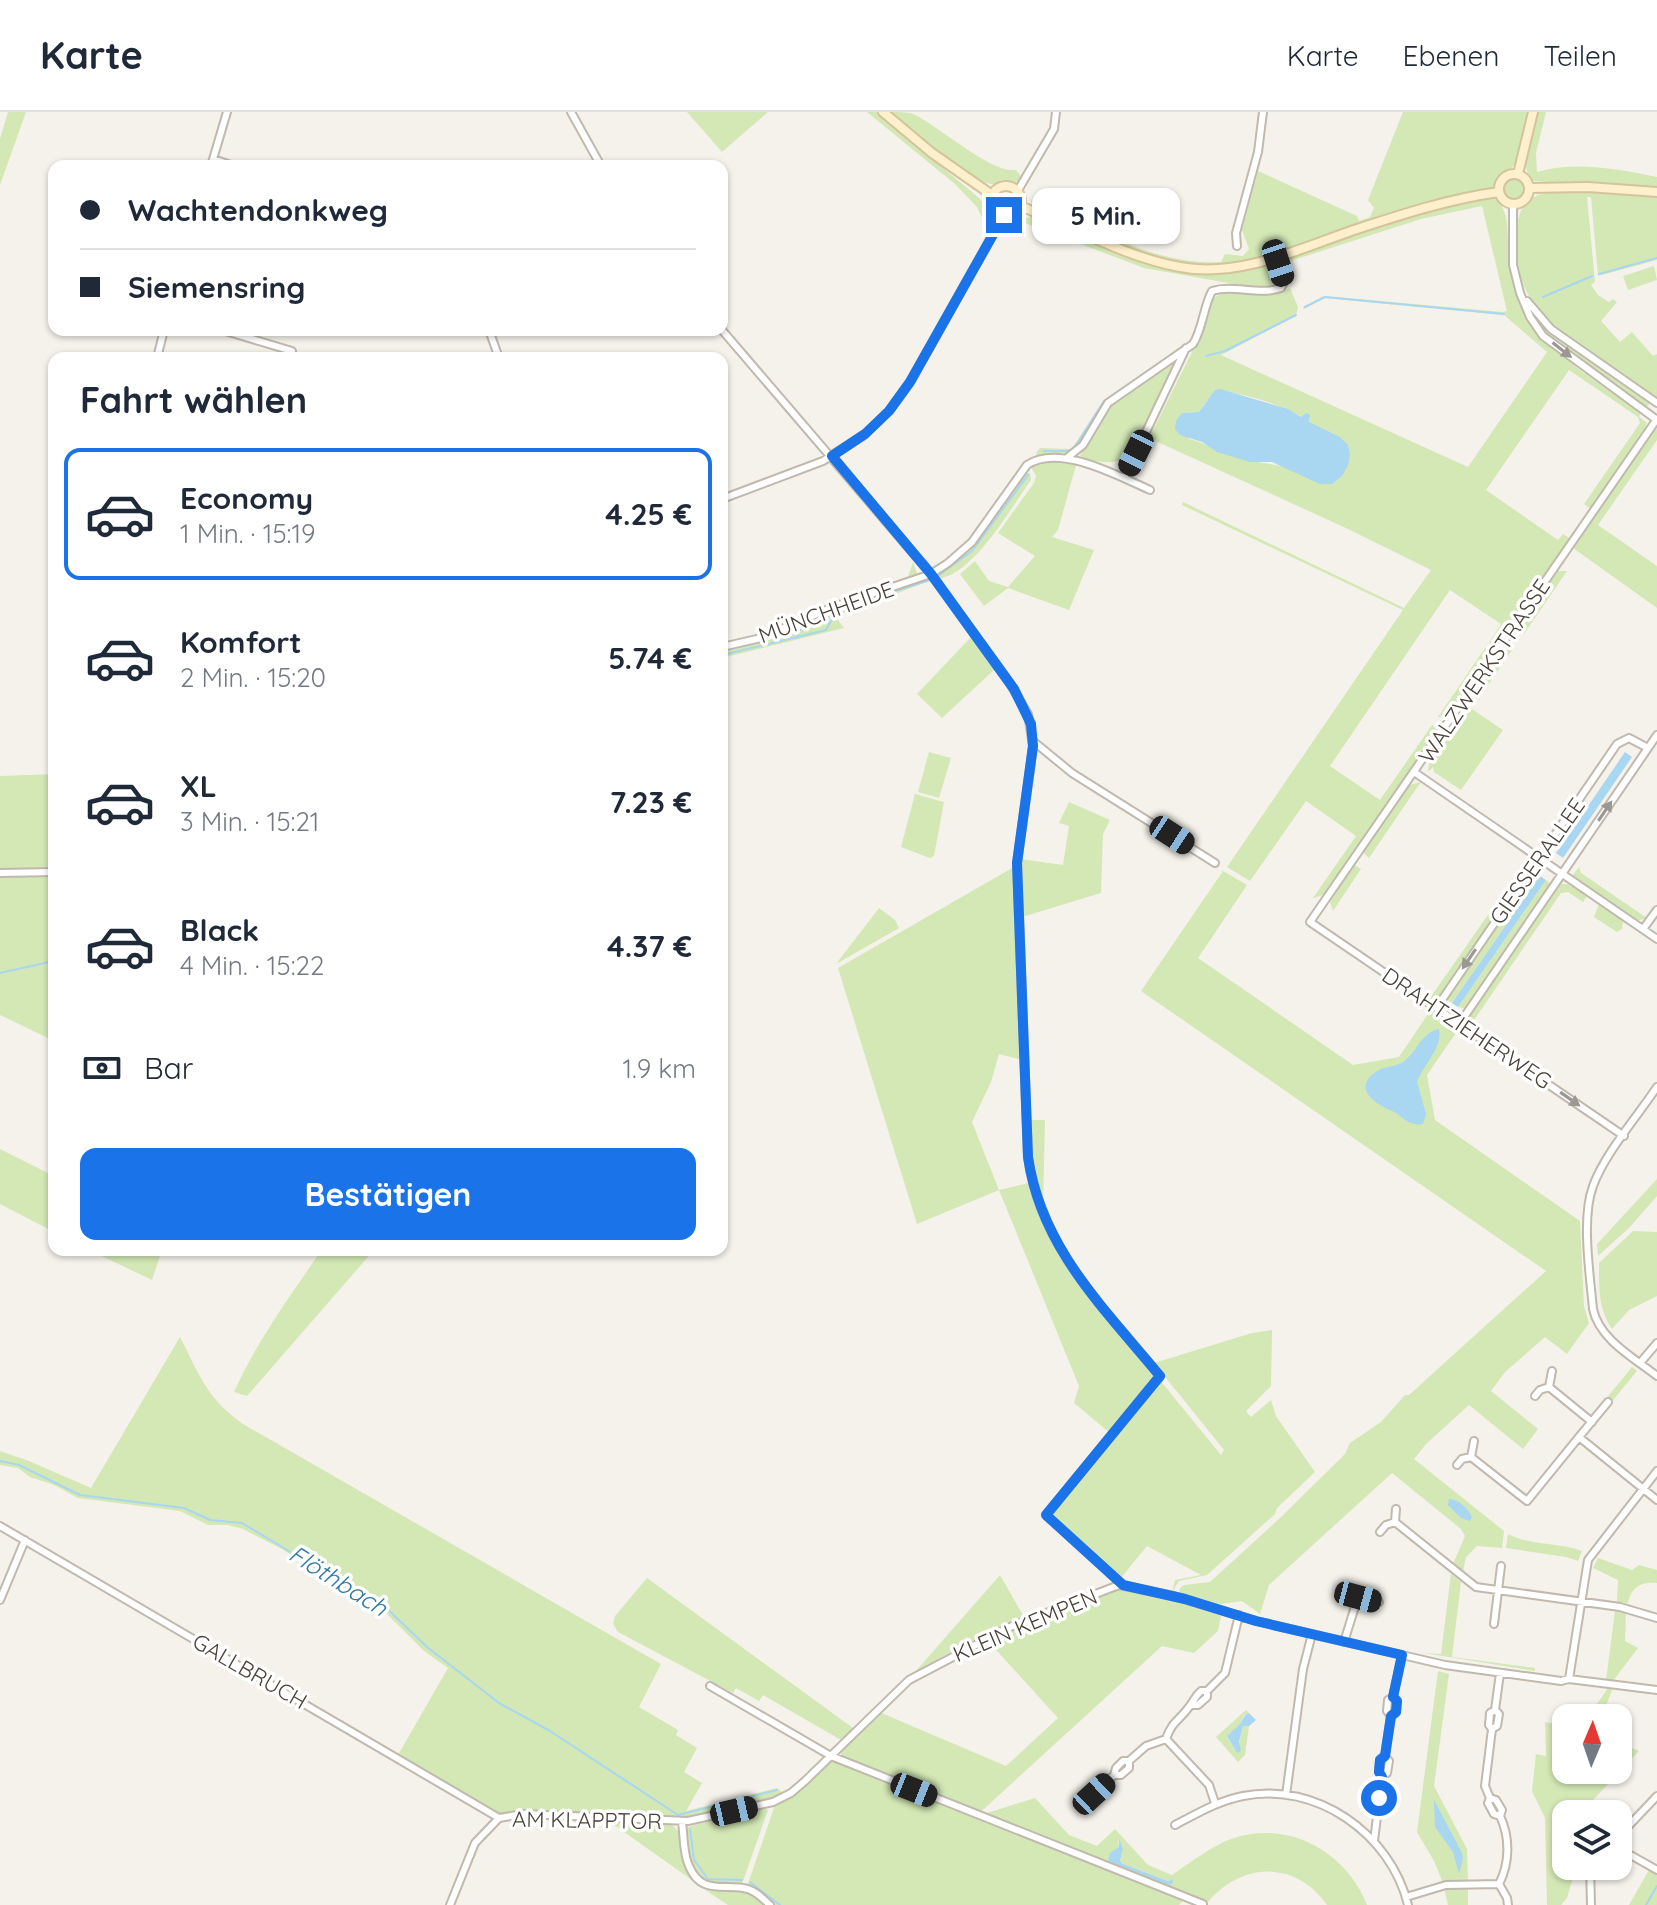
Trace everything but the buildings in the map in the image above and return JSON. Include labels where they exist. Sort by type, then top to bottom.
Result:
[{"type":"street","points":[[213,160],[227,112]]},
{"type":"street","points":[[571,112],[598,160]]},
{"type":"street","points":[[883,112],[932,153],[992,195]]},
{"type":"street","points":[[992,195],[992,208],[998,214],[1015,213],[1020,206],[1017,192],[1054,129],[1056,112]]},
{"type":"street","points":[[1237,246],[1236,233],[1258,152],[1263,112]]},
{"type":"street","points":[[1518,174],[1533,112]]},
{"type":"street","points":[[1518,174],[1526,179],[1530,188],[1526,200],[1513,205],[1504,201],[1499,192],[1504,178],[1518,174]]},
{"type":"street","points":[[992,195],[1004,186],[1017,192]]},
{"type":"street","points":[[1530,188],[1588,187],[1657,192]]},
{"type":"street","points":[[1020,206],[1136,254],[1180,267],[1220,269],[1276,257],[1410,212],[1499,192]]},
{"type":"street","points":[[1513,205],[1513,265],[1530,317],[1543,336],[1657,420]]},
{"type":"street","points":[[728,497],[832,456],[865,434],[889,411],[910,382],[1004,215]]},
{"type":"street","points":[[1068,457],[1083,445],[1108,403],[1186,348],[1198,335],[1205,304],[1212,291],[1222,288],[1271,291],[1281,288],[1284,282],[1276,257]]},
{"type":"street","points":[[1519,288],[1532,309],[1551,329],[1657,403]]},
{"type":"street","points":[[242,336],[292,351]]},
{"type":"street","points":[[727,336],[931,574],[1018,696],[1030,719],[1033,741],[1017,863],[1028,1157],[1032,1184],[1048,1227],[1065,1259],[1160,1376],[1046,1515],[1123,1585]]},
{"type":"street","points":[[1124,478],[1186,348]]},
{"type":"street","name":"WALZWERKSTRASSE","points":[[1310,922],[1657,420]]},
{"type":"street","name":"MÜNCHHEIDE","points":[[728,646],[761,638],[833,607],[931,574],[972,542],[1027,465],[1036,459],[1068,457],[1150,490]]},
{"type":"street","name":"GIESSERALLEE","points":[[1460,1023],[1657,735]]},
{"type":"street","name":"GIESSERALLEE","points":[[1437,1007],[1617,744],[1631,739],[1648,748]]},
{"type":"street","points":[[1033,741],[1072,773],[1215,863]]},
{"type":"street","points":[[1414,772],[1657,939]]},
{"type":"street","points":[[0,873],[48,872]]},
{"type":"street","points":[[1643,929],[1657,910]]},
{"type":"street","name":"DRAHTZIEHERWEG","points":[[1310,922],[1624,1136]]},
{"type":"street","points":[[1657,1087],[1592,1187],[1588,1223],[1595,1317],[1602,1331],[1657,1376]]},
{"type":"street","points":[[1640,1363],[1657,1343]]},
{"type":"street","points":[[1549,1387],[1552,1371]]},
{"type":"street","points":[[1535,1396],[1549,1387]]},
{"type":"street","points":[[1549,1387],[1592,1422]]},
{"type":"street","points":[[1471,1457],[1527,1501],[1608,1402]]},
{"type":"street","points":[[1579,1437],[1657,1500]]},
{"type":"street","points":[[1471,1457],[1474,1441]]},
{"type":"street","points":[[1457,1465],[1462,1459],[1471,1457]]},
{"type":"street","points":[[1569,1679],[1588,1560],[1657,1471]]},
{"type":"street","points":[[1395,1522],[1396,1509]]},
{"type":"street","points":[[1395,1522],[1476,1587],[1620,1607],[1657,1618]]},
{"type":"street","points":[[1380,1532],[1386,1525],[1395,1522]]},
{"type":"street","name":"GALLBRUCH","points":[[0,1526],[499,1818]]},
{"type":"street","points":[[0,1600],[25,1540]]},
{"type":"street","points":[[1494,1624],[1501,1566]]},
{"type":"street","name":"KLEIN KEMPEN","points":[[682,1822],[779,1799],[796,1789],[900,1686],[920,1673],[1010,1627],[1123,1585],[1445,1665],[1657,1690]]},
{"type":"street","points":[[1344,1642],[1358,1597],[1379,1602]]},
{"type":"street","points":[[1094,1794],[1114,1775],[1123,1761],[1129,1761],[1146,1746],[1166,1739],[1172,1724],[1192,1705],[1193,1698],[1201,1691],[1207,1691],[1225,1675],[1239,1615]]},
{"type":"street","points":[[1286,1795],[1302,1675],[1312,1634]]},
{"type":"street","points":[[1374,1841],[1382,1777],[1380,1760],[1385,1756],[1391,1716],[1387,1711],[1388,1700],[1393,1697],[1402,1655]]},
{"type":"street","points":[[1499,1884],[1507,1864],[1506,1830],[1500,1816],[1494,1814],[1488,1803],[1490,1798],[1485,1786],[1492,1729],[1489,1725],[1490,1713],[1495,1710],[1500,1673]]},
{"type":"street","points":[[710,1686],[831,1756],[1203,1904]]},
{"type":"street","points":[[1166,1739],[1209,1785],[1215,1803]]},
{"type":"street","points":[[1175,1825],[1215,1803],[1247,1795],[1286,1795],[1316,1803],[1351,1820],[1374,1841],[1393,1866],[1408,1905]]},
{"type":"street","points":[[1632,1822],[1657,1796]]},
{"type":"street","name":"AM KLAPPTOR","points":[[450,1905],[475,1843],[499,1818],[523,1814],[682,1822]]},
{"type":"street","points":[[682,1822],[688,1865],[699,1882],[713,1888],[752,1890],[770,1905]]},
{"type":"street","points":[[1632,1856],[1657,1870]]},
{"type":"street","points":[[1590,1880],[1591,1905]]},
{"type":"street","points":[[1406,1897],[1446,1885],[1499,1884]]},
{"type":"street","points":[[1499,1884],[1508,1905]]},
{"type":"green space","points":[[8,112],[26,112],[0,185],[0,139]]},
{"type":"green space","points":[[687,112],[768,112],[722,152]]},
{"type":"green space","points":[[867,112],[876,112],[979,198],[989,211],[990,222],[983,220],[977,207],[955,184]]},
{"type":"green space","points":[[889,112],[913,114],[979,157],[1005,169],[1016,170],[1021,176],[1017,182],[992,184],[982,181],[939,154]]},
{"type":"green space","points":[[1403,112],[1530,112],[1517,160],[1498,179],[1496,187],[1506,218],[1510,266],[1518,297],[1529,318],[1561,354],[1641,412],[1639,417],[1647,423],[1645,431],[1591,509],[1584,504],[1640,423],[1638,417],[1569,370],[1486,490],[1558,540],[1563,534],[1571,539],[1497,646],[1489,643],[1501,624],[1450,590],[1330,766],[1380,800],[1432,725],[1438,731],[1326,894],[1313,898],[1356,836],[1306,801],[1250,881],[1227,867],[1403,610],[1182,505],[1183,502],[1404,608],[1431,570],[1149,438],[1192,352],[1189,350],[1198,344],[1211,299],[1228,290],[1273,295],[1290,288],[1298,307],[1296,316],[1221,355],[1468,467],[1547,352],[1504,315],[1324,298],[1303,307],[1324,296],[1507,311],[1482,206],[1421,219],[1275,266],[1279,282],[1275,287],[1262,289],[1144,268],[1025,223],[1011,227],[1015,221],[1031,217],[1095,244],[1162,267],[1223,272],[1268,264],[1274,266],[1276,255],[1216,266],[1175,263],[1113,242],[1033,206],[1031,200],[1062,210],[1106,234],[1143,249],[1181,260],[1221,262],[1225,254],[1243,256],[1249,249],[1242,230],[1258,171],[1357,216],[1359,221],[1370,217],[1374,208],[1368,200]],"holes":[[[1215,390],[1271,403],[1301,417],[1310,415],[1309,422],[1314,426],[1290,469],[1238,458],[1189,439],[1182,413],[1199,412]]]},
{"type":"green space","points":[[1537,112],[1546,112],[1536,153],[1537,172],[1567,167],[1612,169],[1657,177],[1657,189],[1534,181],[1526,167],[1526,158]]},
{"type":"green space","points":[[1514,179],[1522,182],[1525,190],[1522,198],[1514,201],[1506,198],[1503,190],[1506,182]]},
{"type":"green space","points":[[1582,190],[1657,196],[1657,260],[1598,276],[1591,197],[1587,197],[1595,282],[1591,285],[1598,295],[1609,302],[1613,299],[1617,302],[1601,321],[1620,342],[1632,332],[1653,356],[1657,354],[1657,398],[1557,328],[1533,302],[1525,287],[1517,251],[1519,215],[1524,206],[1531,199],[1549,192]]},
{"type":"green space","points":[[1654,266],[1657,280],[1628,290],[1623,276]]},
{"type":"green space","points":[[1533,315],[1575,350],[1651,402],[1646,408],[1544,333]]},
{"type":"green space","points":[[1184,344],[1105,402],[1073,452],[1037,455],[1040,448],[1072,449],[1103,401]]},
{"type":"green space","points":[[1183,354],[1129,457],[1104,462],[1080,456],[1109,406]]},
{"type":"green space","points":[[1657,429],[1657,440],[1598,525],[1657,566],[1657,608],[1573,548],[1651,433]]},
{"type":"green space","points":[[1049,462],[1076,465],[1058,530],[1052,537],[1094,550],[1069,610],[1008,588],[984,606],[960,574],[975,561],[989,581],[1008,587],[1035,556],[998,533],[1034,483],[1036,476],[1031,467]]},
{"type":"green space","points":[[1030,473],[1031,480],[978,553],[952,574],[938,579],[936,576],[961,555]]},
{"type":"green space","points":[[913,562],[917,573],[909,580],[843,600],[755,638],[728,644],[843,598],[908,577]]},
{"type":"green space","points":[[1557,571],[1567,571],[1524,634],[1518,627]]},
{"type":"green space","points":[[932,580],[835,616],[844,628],[728,657],[728,649],[773,636],[847,605]]},
{"type":"green space","points":[[972,636],[995,669],[942,718],[917,694]]},
{"type":"green space","points":[[1504,647],[1512,650],[1480,697],[1476,688]]},
{"type":"green space","points":[[1485,648],[1492,653],[1448,716],[1438,717]]},
{"type":"green space","points":[[1463,709],[1472,709],[1503,730],[1461,790],[1434,772],[1433,767],[1428,772],[1430,755]]},
{"type":"green space","points":[[929,752],[951,758],[939,798],[918,792]]},
{"type":"green space","points":[[48,774],[48,869],[14,872],[0,870],[0,776]]},
{"type":"green space","points":[[1421,782],[1369,858],[1363,852],[1410,785]]},
{"type":"green space","points":[[915,794],[944,802],[934,856],[930,858],[901,847]]},
{"type":"green space","points":[[1069,802],[1110,820],[1103,834],[1101,893],[1022,917],[1020,859],[1063,865],[1069,826],[1059,823]]},
{"type":"green space","points":[[1354,865],[1361,869],[1333,911],[1330,902]]},
{"type":"green space","points":[[1522,866],[1528,869],[1439,999],[1430,998]]},
{"type":"green space","points":[[1014,867],[1022,1060],[999,1054],[991,1082],[972,1122],[999,1190],[917,1224],[838,968]]},
{"type":"green space","points":[[1579,867],[1581,873],[1647,918],[1636,921],[1577,880],[1573,875]]},
{"type":"green space","points":[[1223,871],[1247,885],[1198,958],[1353,1065],[1399,1057],[1430,1011],[1458,1030],[1427,1075],[1435,1120],[1580,1221],[1584,1306],[1589,1323],[1567,1354],[1545,1337],[1505,1372],[1491,1391],[1538,1429],[1523,1449],[1469,1405],[1414,1459],[1504,1531],[1502,1548],[1477,1546],[1466,1557],[1463,1572],[1453,1564],[1465,1536],[1461,1529],[1392,1473],[1269,1585],[1260,1614],[1242,1601],[1221,1604],[1179,1594],[1180,1588],[1210,1582],[1345,1454],[1350,1443],[1381,1422],[1405,1395],[1409,1395],[1546,1271],[1141,991]]},
{"type":"green space","points":[[1532,872],[1540,876],[1452,1003],[1445,998]]},
{"type":"green space","points":[[48,874],[48,1038],[0,1015],[0,876]]},
{"type":"green space","points":[[1546,880],[1552,885],[1468,1009],[1458,1007]]},
{"type":"green space","points":[[1561,884],[1568,884],[1587,896],[1583,902],[1568,892],[1561,893],[1470,1026],[1467,1020]]},
{"type":"green space","points":[[1599,904],[1623,921],[1622,929],[1617,932],[1594,917]]},
{"type":"green space","points":[[879,908],[895,920],[899,928],[836,964]]},
{"type":"green space","points":[[1031,1120],[1045,1120],[1043,1205],[1035,1183]]},
{"type":"green space","points":[[0,1149],[48,1173],[48,1229],[0,1204]]},
{"type":"green space","points":[[1657,1179],[1657,1196],[1629,1228],[1598,1256],[1597,1244]]},
{"type":"green space","points":[[1029,1183],[1050,1239],[1067,1268],[1156,1376],[1110,1433],[1074,1403],[1079,1386],[999,1190]]},
{"type":"green space","points":[[1633,1231],[1657,1232],[1657,1296],[1629,1310],[1612,1329],[1602,1306],[1599,1263]]},
{"type":"green space","points":[[102,1256],[160,1256],[152,1280]]},
{"type":"green space","points":[[317,1256],[369,1256],[247,1396],[234,1392],[252,1356]]},
{"type":"green space","points":[[1272,1330],[1271,1386],[1246,1411],[1251,1417],[1271,1400],[1276,1416],[1315,1472],[1277,1508],[1275,1514],[1207,1575],[1179,1581],[1172,1592],[1175,1580],[1201,1575],[1147,1546],[1120,1579],[1050,1514],[1159,1379],[1221,1455],[1224,1450],[1154,1363],[1252,1333]]},
{"type":"green space","points":[[180,1337],[212,1395],[243,1424],[661,1664],[639,1707],[678,1730],[676,1735],[697,1748],[684,1772],[702,1783],[686,1811],[777,1788],[784,1794],[691,1819],[494,1811],[398,1755],[448,1668],[424,1651],[379,1606],[330,1583],[282,1549],[243,1529],[208,1525],[180,1511],[78,1498],[30,1477],[18,1468],[0,1465],[0,1451],[91,1488]]},
{"type":"green space","points":[[1632,1367],[1637,1371],[1610,1404],[1605,1400]]},
{"type":"green space","points":[[1508,1534],[1582,1551],[1578,1561],[1506,1548]]},
{"type":"green space","points":[[1598,1558],[1632,1570],[1639,1565],[1657,1570],[1657,1583],[1638,1586],[1628,1603],[1617,1602],[1618,1580],[1593,1568]]},
{"type":"green space","points":[[1451,1574],[1461,1582],[1452,1657],[1535,1668],[1535,1671],[1424,1653],[1441,1654]]},
{"type":"green space","points":[[1000,1575],[1024,1617],[915,1672]]},
{"type":"green space","points":[[647,1578],[853,1728],[841,1740],[763,1695],[759,1701],[736,1688],[733,1693],[618,1632],[613,1624],[615,1616]]},
{"type":"green space","points":[[1116,1589],[1156,1594],[1221,1616],[1218,1631],[1194,1653],[1162,1646],[974,1818],[1184,1899],[1179,1905],[774,1905],[748,1884],[775,1805],[808,1784],[831,1762],[956,1811],[960,1807],[842,1757],[841,1751],[879,1712],[1006,1766],[1058,1718],[988,1641]]},
{"type":"green space","points":[[1615,1611],[1626,1613],[1625,1641],[1638,1648],[1613,1681],[1606,1680]]},
{"type":"green space","points":[[1438,1671],[1449,1674],[1434,1786],[1467,1849],[1468,1882],[1443,1883],[1417,1832]]},
{"type":"green space","points":[[1608,1688],[1613,1688],[1607,1704],[1597,1704]]},
{"type":"green space","points":[[1246,1710],[1249,1713],[1227,1737],[1237,1753],[1243,1726],[1249,1726],[1245,1755],[1238,1762],[1216,1737]]},
{"type":"green space","points":[[1545,1722],[1552,1723],[1552,1784],[1608,1784],[1593,1800],[1552,1800],[1552,1880],[1572,1880],[1567,1898],[1561,1905],[1547,1905],[1545,1818],[1532,1791],[1536,1754],[1546,1756]]},
{"type":"green space","points":[[1035,1798],[1069,1835],[1097,1846],[1115,1829],[1148,1865],[1172,1875],[1208,1850],[1231,1839],[1273,1833],[1293,1837],[1330,1855],[1345,1869],[1367,1905],[1327,1905],[1300,1880],[1269,1872],[1237,1879],[1208,1902],[984,1814]],"holes":[[[1118,1839],[1123,1849],[1120,1861],[1123,1864],[1168,1881],[1173,1879],[1168,1885],[1108,1861],[1119,1848]]]},
{"type":"green space","points":[[764,1807],[768,1810],[742,1884],[714,1884],[700,1878],[688,1852],[688,1827]]},
{"type":"green space","points":[[610,1822],[672,1825],[679,1832],[684,1864],[692,1880]]},
{"type":"green space","points":[[1649,1870],[1657,1872],[1657,1905],[1629,1905]]},
{"type":"green space","points":[[1468,1887],[1468,1905],[1448,1905],[1444,1888]]},
{"type":"green space","points":[[704,1889],[742,1892],[766,1905],[728,1905]]},
{"type":"water","points":[[1215,390],[1288,409],[1301,417],[1307,413],[1310,415],[1309,422],[1340,437],[1348,445],[1350,455],[1342,476],[1332,484],[1320,484],[1272,462],[1250,462],[1217,452],[1202,442],[1180,435],[1175,429],[1182,413],[1199,412]]},
{"type":"water","points":[[1625,752],[1632,757],[1563,858],[1556,853]]},
{"type":"water","points":[[1540,876],[1546,880],[1458,1007],[1452,1003]]},
{"type":"water","points":[[1439,1029],[1438,1043],[1417,1082],[1426,1114],[1423,1124],[1413,1124],[1371,1098],[1367,1093],[1367,1082],[1379,1070],[1403,1062],[1423,1038]]},
{"type":"water","points":[[1449,1499],[1466,1508],[1472,1517],[1470,1521],[1461,1518],[1448,1505]]},
{"type":"water","points":[[1249,1713],[1256,1720],[1249,1726],[1243,1726],[1239,1742],[1241,1751],[1237,1753],[1227,1736]]},
{"type":"water","points":[[1434,1800],[1461,1851],[1463,1858],[1459,1874],[1453,1852],[1435,1827]]},
{"type":"water","points":[[1119,1838],[1123,1849],[1120,1861],[1123,1864],[1168,1881],[1173,1879],[1172,1884],[1108,1861],[1110,1853],[1119,1847]]},
{"type":"waterway","points":[[1599,274],[1657,258]]},
{"type":"waterway","points":[[1543,297],[1592,276]]},
{"type":"waterway","points":[[1305,307],[1325,297],[1504,314]]},
{"type":"waterway","points":[[1206,356],[1225,351],[1296,315]]},
{"type":"waterway","points":[[1074,448],[1104,401],[1186,345]]},
{"type":"waterway","points":[[1044,451],[1070,451]]},
{"type":"waterway","points":[[938,576],[972,551],[1028,475]]},
{"type":"waterway","points":[[728,654],[826,630],[837,610],[930,580]]},
{"type":"waterway","points":[[796,638],[800,629],[832,614]]},
{"type":"waterway","points":[[0,973],[48,962]]},
{"type":"waterway","name":"Flöthbach","points":[[0,1461],[19,1465],[80,1495],[184,1508],[210,1520],[242,1523],[332,1577],[378,1600],[427,1647],[499,1703],[550,1731],[678,1815],[777,1790]]},
{"type":"waterway","name":"Flöthbach","points":[[690,1829],[694,1860],[708,1879],[742,1880]]},
{"type":"waterway","name":"Flöthbach","points":[[750,1882],[780,1905]]},
{"type":"waterway","points":[[1646,1905],[1657,1886]]},
{"type":"route","points":[[1004,215],[910,382],[889,411],[865,434],[832,456],[931,574],[1014,689],[1031,724],[1033,746],[1017,863],[1028,1157],[1032,1184],[1048,1227],[1065,1259],[1160,1376],[1046,1515],[1123,1585],[1185,1599],[1256,1621],[1402,1655],[1393,1697],[1397,1701],[1396,1712],[1391,1716],[1385,1756],[1380,1760],[1382,1777],[1379,1798]]}]
